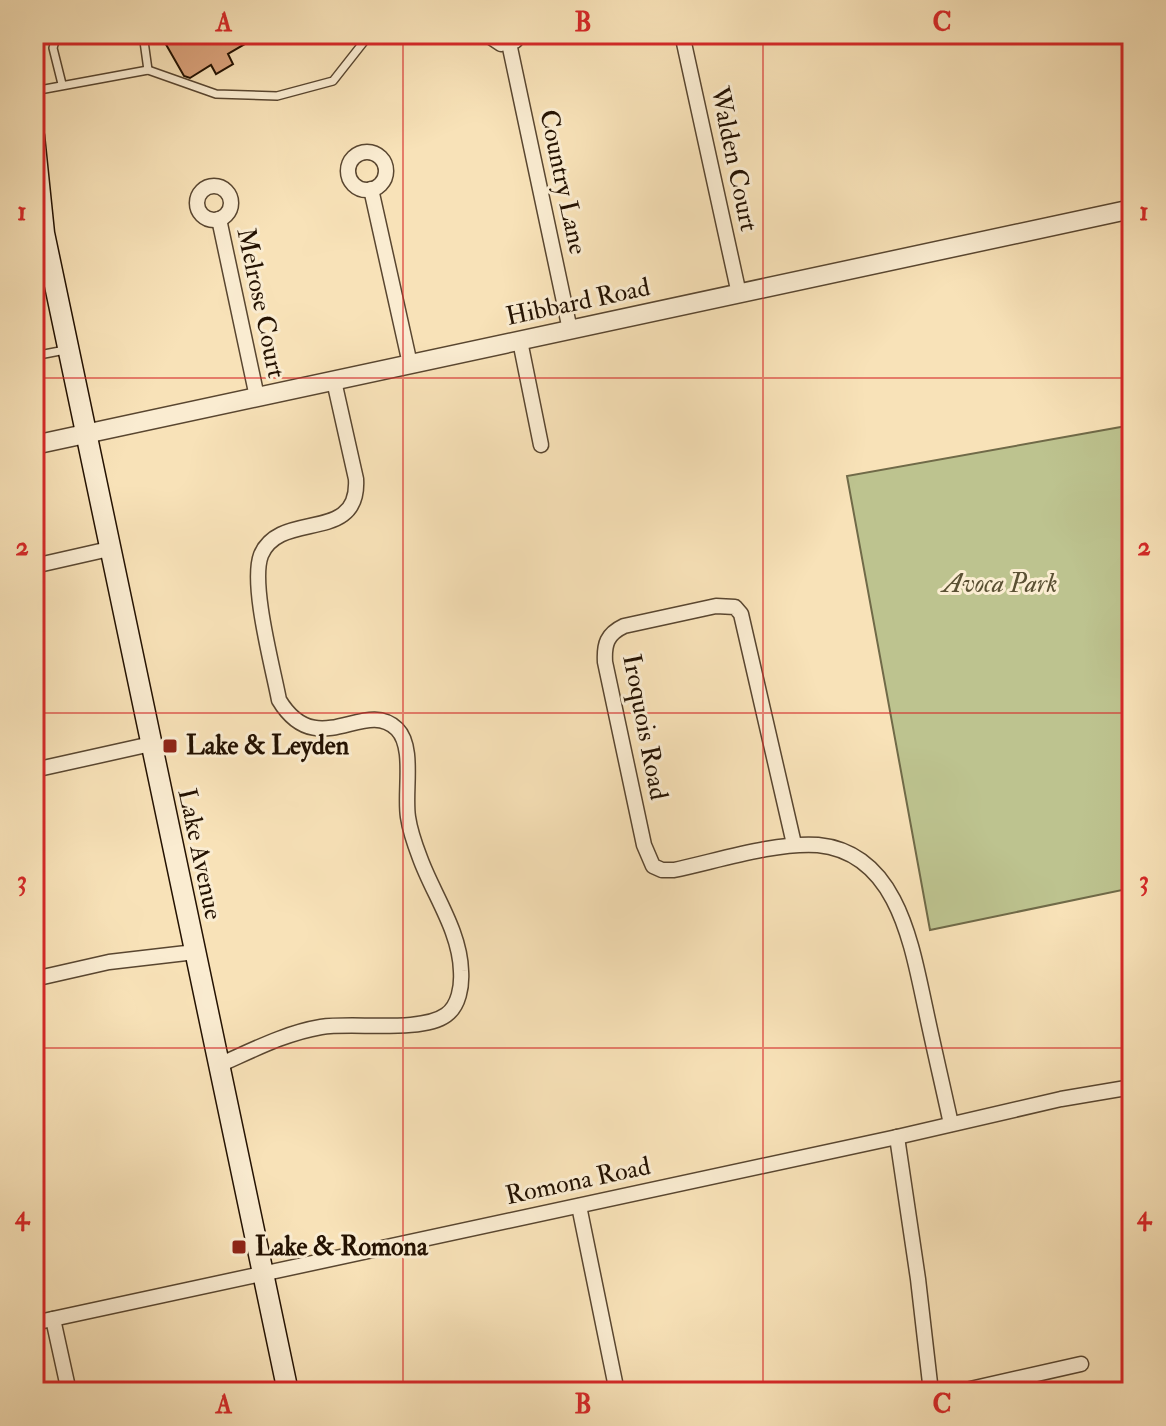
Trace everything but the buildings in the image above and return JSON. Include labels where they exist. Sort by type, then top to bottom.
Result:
[{"type":"main road","name":"Lake Avenue","points":[[34,136],[39,235]]},
{"type":"main road","name":"Lake Avenue","points":[[34,211],[67,349],[288,1392]]},
{"type":"street","name":"Country Lane","points":[[486,34],[494,42],[515,39],[570,330]]},
{"type":"street","name":"Walden Court","points":[[682,34],[739,294]]},
{"type":"street","points":[[371,189],[410,364]]},
{"type":"street","name":"Hibbard Road","points":[[34,445],[1132,209]]},
{"type":"street","name":"Melrose Court","points":[[219,219],[257,397]]},
{"type":"street","points":[[520,341],[541,445]]},
{"type":"street","points":[[219,1065],[278,1040],[321,1027],[405,1025],[437,1020],[455,1006],[459,992],[461,972],[454,936],[426,873],[408,820],[408,753],[405,739],[396,728],[373,720],[310,729],[287,713],[279,700],[257,574],[266,545],[277,536],[334,521],[346,514],[357,492],[334,381]]},
{"type":"street","points":[[34,566],[109,549]]},
{"type":"street","name":"Iroquois Road","points":[[794,844],[741,614],[735,607],[716,606],[616,630],[607,638],[605,662],[644,845],[653,866],[674,870],[794,844],[835,848],[850,855],[880,879],[902,915],[911,941],[951,1124]]},
{"type":"street","points":[[34,770],[151,744]]},
{"type":"street","points":[[34,979],[109,962],[195,952]]},
{"type":"street","name":"Romona Road","points":[[34,1323],[1061,1099],[1132,1087]]},
{"type":"street","points":[[897,1137],[931,1392]]},
{"type":"street","points":[[579,1206],[617,1392]]},
{"type":"street","points":[[53,1319],[69,1392]]},
{"type":"street","points":[[957,1392],[1081,1364]]},
{"type":"lane","points":[[57,34],[53,48],[62,84]]},
{"type":"lane","points":[[143,34],[148,70]]},
{"type":"lane","points":[[34,91],[148,70],[216,94],[277,96],[333,81],[370,34]]},
{"type":"lane","points":[[34,356],[67,349]]},
{"type":"green space","name":"Avoca Park","points":[[1132,425],[1132,888],[930,930],[847,476]]},
{"type":"place","name":"Lake & Leyden","points":[[170,746]]},
{"type":"place","name":"Lake & Romona","points":[[239,1247]]}]
